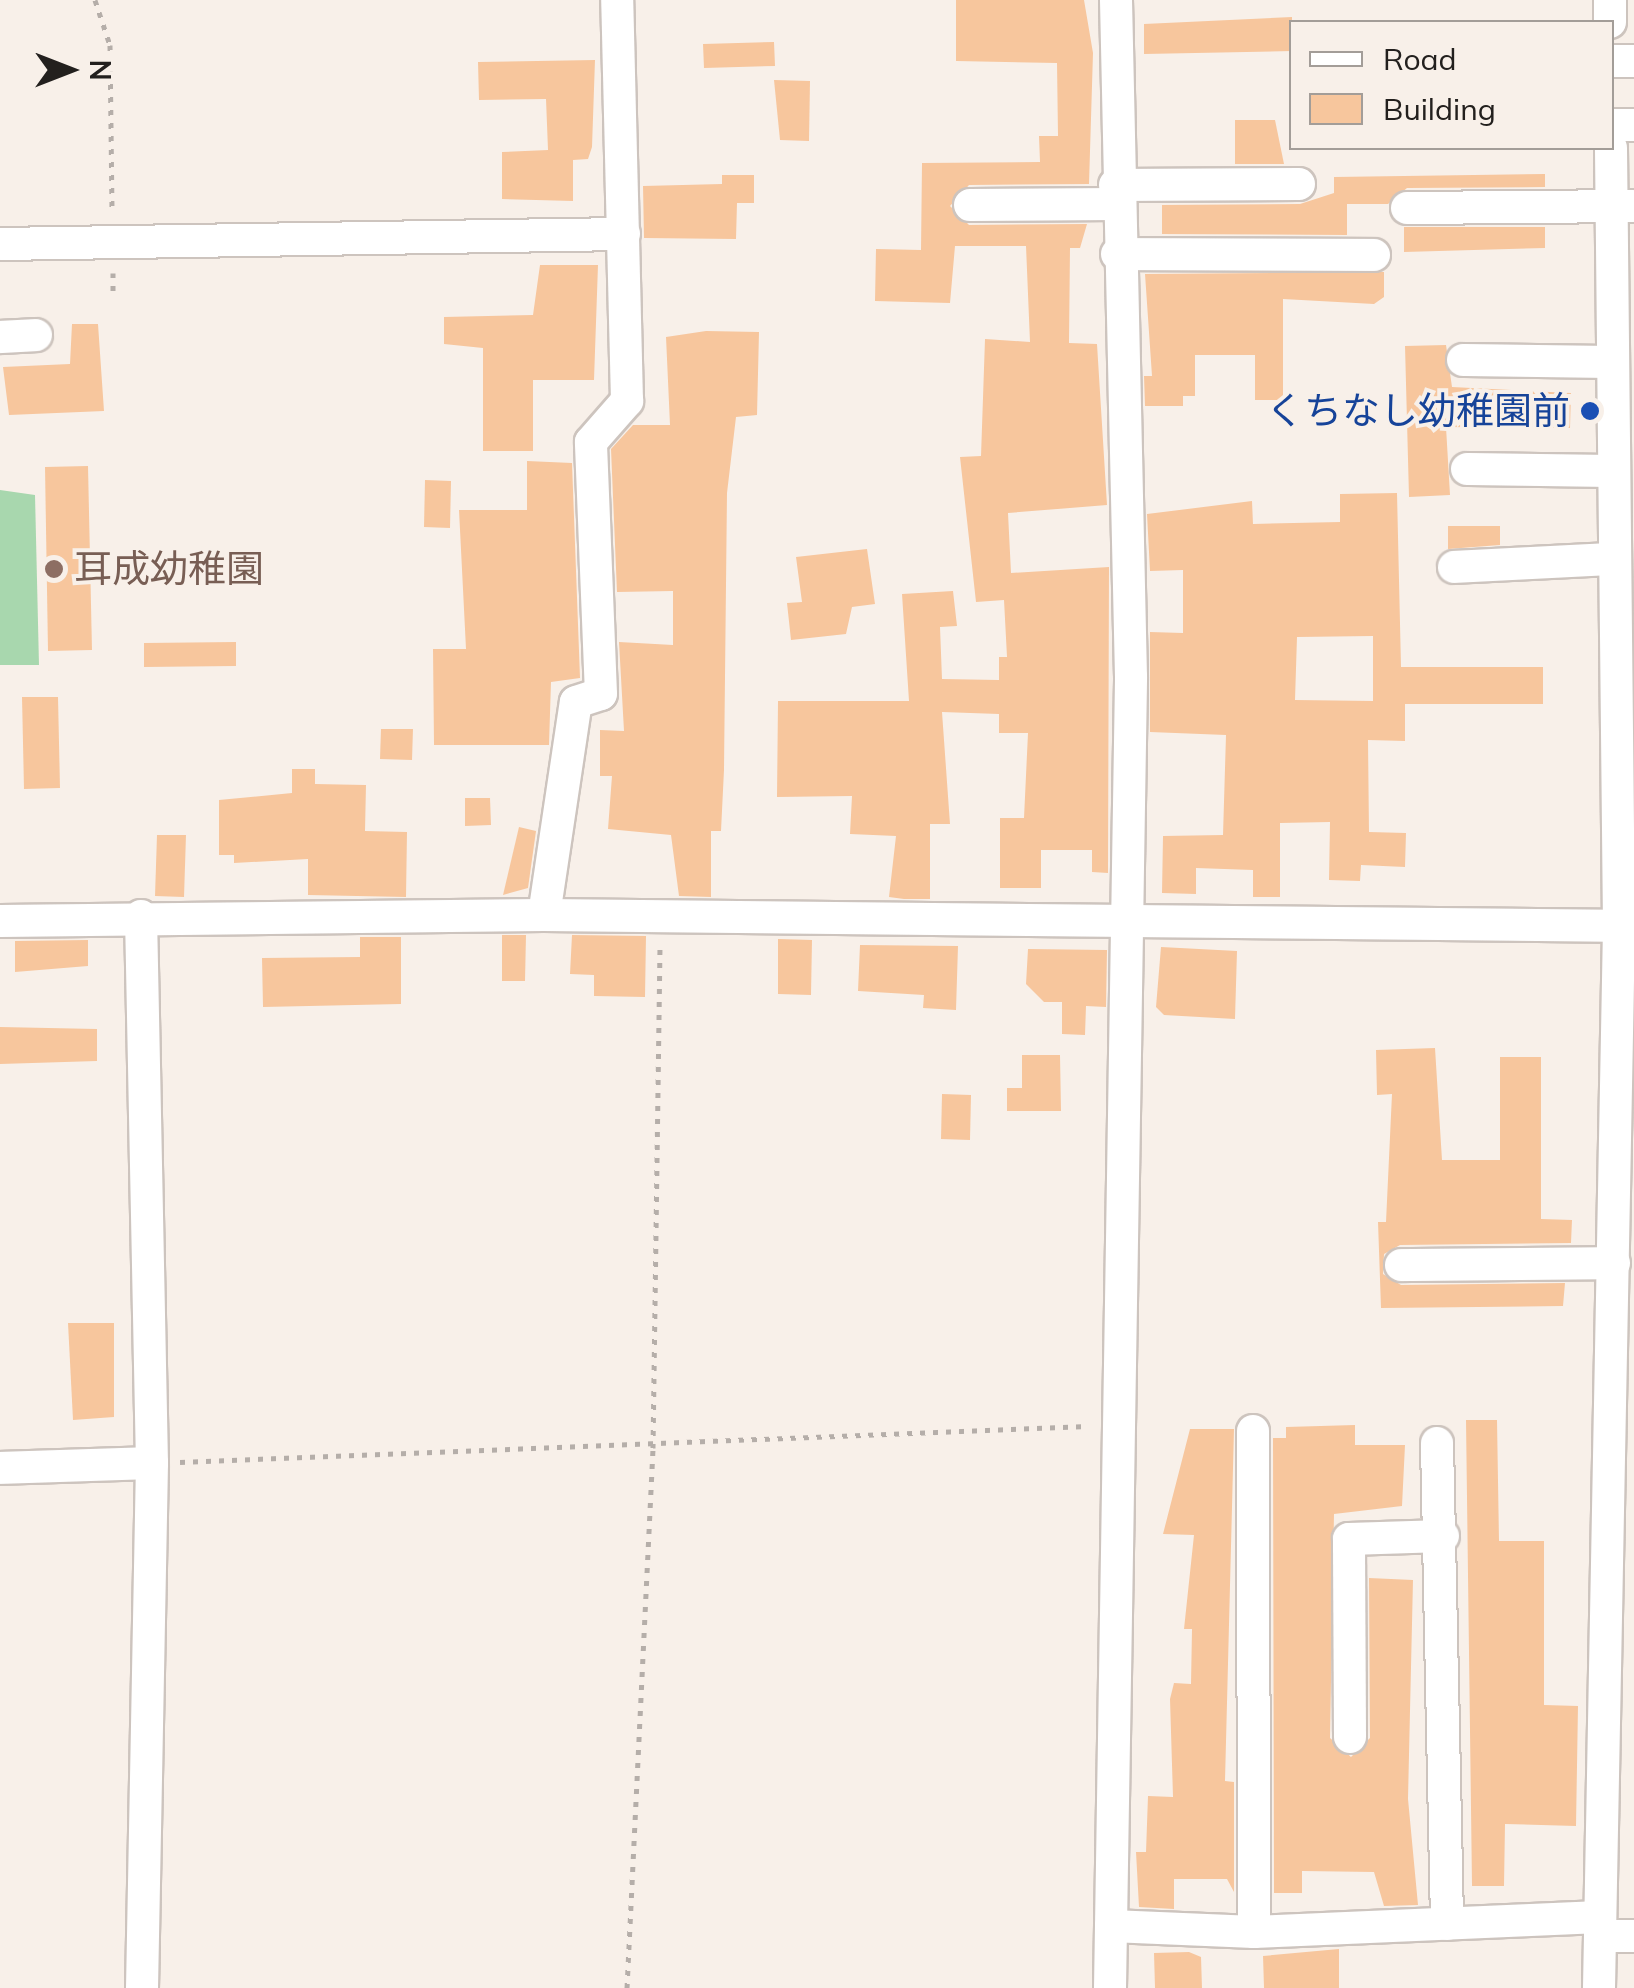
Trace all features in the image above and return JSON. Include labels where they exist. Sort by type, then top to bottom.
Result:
[{"type":"street","points":[[544,915],[576,702],[602,694],[591,442],[626,400],[617,0]]},
{"type":"street","points":[[1110,1988],[1131,676],[1117,254],[1116,0]]},
{"type":"street","points":[[1599,1988],[1624,1485],[1625,1325],[1614,1263],[1624,1196],[1626,926],[1612,362],[1623,206],[1611,150]]},
{"type":"street","points":[[970,205],[1298,184]]},
{"type":"street","points":[[1407,208],[1623,206]]},
{"type":"street","points":[[0,244],[624,234]]},
{"type":"street","points":[[1117,254],[1374,255]]},
{"type":"street","points":[[0,337],[36,335]]},
{"type":"street","points":[[1463,360],[1612,362]]},
{"type":"street","points":[[1467,469],[1614,471]]},
{"type":"street","points":[[1454,567],[1614,559]]},
{"type":"street","points":[[0,921],[141,916],[544,915],[661,922],[1626,926]]},
{"type":"street","points":[[141,916],[152,1463],[142,1988]]},
{"type":"street","points":[[1400,1265],[1614,1263]]},
{"type":"street","points":[[1253,1431],[1254,1932]]},
{"type":"street","points":[[1437,1444],[1443,1536],[1447,1924]]},
{"type":"street","points":[[0,1468],[152,1463]]},
{"type":"street","points":[[1350,1738],[1349,1539],[1443,1536]]},
{"type":"street","points":[[1111,1926],[1254,1932],[1447,1924],[1600,1926],[1634,1936]]},
{"type":"path","points":[[94,0],[110,45],[112,235]]},
{"type":"path","points":[[112,254],[113,292]]},
{"type":"path","points":[[627,1988],[653,1448],[661,922]]},
{"type":"path","points":[[152,1463],[653,1448],[1121,1424]]},
{"type":"green space","points":[[0,490],[35,495],[39,665],[0,665]]},
{"type":"building","points":[[956,0],[1084,0],[1093,53],[1089,184],[969,185],[950,206],[969,225],[1087,224],[1080,248],[1070,248],[1069,343],[1097,344],[1107,505],[1008,513],[1011,573],[1109,567],[1108,873],[1092,872],[1092,850],[1041,850],[1041,888],[1000,888],[1000,818],[1024,818],[1028,733],[999,733],[999,714],[942,712],[950,824],[930,824],[930,899],[904,899],[889,897],[896,836],[850,834],[852,796],[777,797],[778,701],[909,701],[902,594],[953,591],[957,626],[940,627],[942,679],[999,680],[999,657],[1007,657],[1004,600],[976,602],[960,457],[981,456],[985,339],[1030,342],[1026,246],[955,246],[950,303],[875,301],[876,249],[921,250],[922,163],[1040,162],[1039,136],[1058,136],[1057,63],[956,61]]},
{"type":"building","points":[[1292,17],[1289,51],[1144,54],[1144,24]]},
{"type":"building","points":[[774,42],[775,66],[704,68],[703,44]]},
{"type":"building","points":[[595,60],[592,147],[588,159],[573,160],[573,201],[502,199],[502,152],[548,150],[546,99],[479,100],[478,62]]},
{"type":"building","points":[[774,80],[810,81],[809,141],[780,140]]},
{"type":"building","points":[[1235,120],[1275,120],[1284,164],[1235,164]]},
{"type":"building","points":[[1545,174],[1545,187],[1407,188],[1388,204],[1347,204],[1347,235],[1162,234],[1162,205],[1300,204],[1334,193],[1334,177]]},
{"type":"building","points":[[722,175],[754,175],[754,203],[737,203],[736,239],[644,238],[643,186],[722,184]]},
{"type":"building","points":[[1404,227],[1545,227],[1545,248],[1404,252]]},
{"type":"building","points":[[540,265],[598,265],[594,380],[533,380],[533,451],[483,451],[483,348],[444,344],[444,317],[533,315]]},
{"type":"building","points":[[1384,272],[1384,297],[1374,304],[1283,299],[1283,400],[1255,400],[1255,355],[1195,355],[1195,396],[1183,396],[1183,406],[1145,406],[1144,376],[1152,376],[1145,274]]},
{"type":"building","points":[[72,324],[98,324],[104,411],[9,415],[3,367],[70,364]]},
{"type":"building","points":[[706,331],[759,332],[757,415],[736,417],[727,493],[724,770],[721,831],[711,831],[711,897],[679,896],[671,835],[608,829],[612,776],[600,776],[600,730],[624,731],[619,642],[673,645],[673,591],[617,592],[611,449],[633,425],[670,425],[666,337]]},
{"type":"building","points":[[1446,345],[1452,387],[1571,393],[1570,428],[1446,427],[1450,495],[1409,497],[1405,346]]},
{"type":"building","points":[[527,461],[572,463],[580,678],[551,682],[549,745],[434,745],[433,649],[466,649],[459,510],[527,510]]},
{"type":"building","points":[[88,466],[92,650],[48,651],[45,467]]},
{"type":"building","points":[[425,480],[451,481],[450,528],[424,527]]},
{"type":"building","points":[[1397,493],[1401,667],[1543,667],[1543,704],[1405,704],[1405,741],[1368,740],[1369,832],[1406,833],[1405,867],[1361,865],[1360,881],[1329,880],[1330,822],[1280,823],[1280,897],[1253,897],[1253,870],[1196,868],[1196,894],[1162,893],[1163,836],[1223,835],[1226,735],[1150,732],[1150,632],[1183,633],[1183,570],[1150,571],[1147,514],[1252,501],[1253,524],[1340,522],[1340,494]],"holes":[[[1373,636],[1373,701],[1295,700],[1297,637]]]},
{"type":"building","points":[[1448,526],[1500,526],[1500,545],[1448,549]]},
{"type":"building","points":[[867,549],[875,604],[852,607],[846,634],[791,640],[787,603],[802,602],[796,557]]},
{"type":"building","points":[[236,642],[236,666],[144,667],[144,643]]},
{"type":"building","points":[[22,697],[58,697],[60,788],[24,789]]},
{"type":"building","points":[[381,729],[413,729],[412,760],[380,759]]},
{"type":"building","points":[[292,769],[315,769],[315,784],[366,785],[365,831],[407,832],[406,897],[308,895],[308,859],[234,863],[234,855],[219,855],[219,800],[292,793]]},
{"type":"building","points":[[465,798],[490,798],[491,825],[465,826]]},
{"type":"building","points":[[519,827],[536,831],[528,888],[503,895]]},
{"type":"building","points":[[157,835],[186,835],[184,897],[155,896]]},
{"type":"building","points":[[502,935],[526,935],[525,981],[502,981]]},
{"type":"building","points":[[572,935],[646,936],[645,997],[594,996],[594,975],[570,974]]},
{"type":"building","points":[[360,937],[401,937],[401,1004],[263,1007],[262,958],[360,957]]},
{"type":"building","points":[[778,939],[812,940],[811,995],[778,994]]},
{"type":"building","points":[[88,940],[88,966],[15,972],[15,941]]},
{"type":"building","points":[[860,945],[958,946],[956,1010],[923,1008],[924,995],[858,991]]},
{"type":"building","points":[[1161,947],[1237,951],[1235,1019],[1164,1015],[1156,1007]]},
{"type":"building","points":[[1028,949],[1107,950],[1106,1007],[1086,1006],[1085,1035],[1062,1034],[1062,1002],[1044,1002],[1026,984]]},
{"type":"building","points":[[0,1027],[97,1029],[97,1061],[0,1064]]},
{"type":"building","points":[[1435,1048],[1442,1160],[1500,1160],[1500,1057],[1541,1057],[1541,1219],[1572,1220],[1571,1243],[1400,1245],[1384,1254],[1383,1274],[1401,1285],[1565,1283],[1563,1306],[1381,1308],[1378,1222],[1386,1222],[1392,1094],[1377,1095],[1376,1050]]},
{"type":"building","points":[[1022,1055],[1060,1055],[1061,1111],[1007,1111],[1007,1088],[1022,1088]]},
{"type":"building","points":[[942,1094],[971,1095],[970,1140],[941,1139]]},
{"type":"building","points":[[68,1323],[114,1323],[114,1417],[73,1420]]},
{"type":"building","points":[[1466,1420],[1497,1420],[1499,1541],[1544,1541],[1544,1705],[1578,1706],[1576,1826],[1505,1824],[1504,1886],[1472,1886]]},
{"type":"building","points":[[1355,1425],[1355,1445],[1405,1445],[1402,1506],[1334,1514],[1330,1738],[1351,1757],[1370,1738],[1369,1578],[1413,1580],[1408,1799],[1418,1905],[1384,1906],[1374,1872],[1302,1871],[1302,1893],[1274,1893],[1273,1438],[1286,1438],[1286,1427]]},
{"type":"building","points":[[1190,1429],[1234,1429],[1225,1781],[1234,1782],[1234,1892],[1227,1879],[1174,1879],[1174,1909],[1139,1907],[1136,1852],[1146,1852],[1148,1796],[1173,1797],[1170,1699],[1174,1683],[1191,1684],[1192,1629],[1184,1629],[1194,1535],[1163,1534]]},
{"type":"building","points":[[1339,1949],[1339,1988],[1264,1988],[1263,1956]]},
{"type":"building","points":[[1189,1952],[1201,1957],[1202,1988],[1155,1988],[1154,1953]]},
{"type":"place","name":"くちなし幼稚園前","points":[[1590,411]]},
{"type":"place","name":"耳成幼稚園","points":[[54,569]]}]
